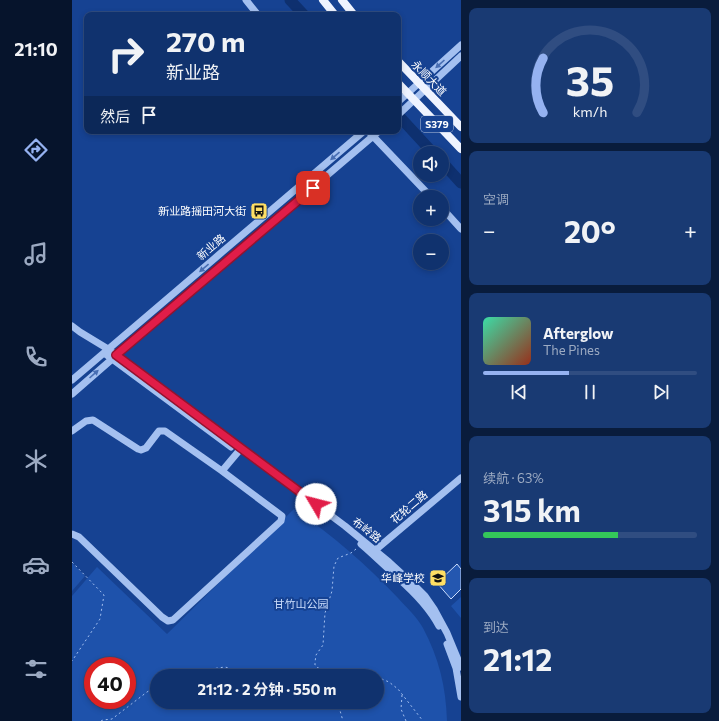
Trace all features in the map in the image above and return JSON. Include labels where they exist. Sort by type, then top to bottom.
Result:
[{"type":"main road","points":[[323,0],[333,12]]},
{"type":"main road","points":[[342,0],[352,12]]},
{"type":"main road","name":"永顺大道","points":[[401,64],[461,127]]},
{"type":"main road","name":"S379","points":[[401,87],[410,100],[461,149]]},
{"type":"street","points":[[246,0],[256,12]]},
{"type":"street","points":[[401,111],[410,100],[419,83],[461,45]]},
{"type":"street","points":[[401,101],[410,100],[425,89],[461,56]]},
{"type":"street","name":"新业路","points":[[72,380],[271,212],[361,134]]},
{"type":"street","name":"新业路","points":[[72,394],[374,134]]},
{"type":"street","points":[[376,134],[425,190]]},
{"type":"street","points":[[449,216],[461,229]]},
{"type":"street","name":"布岭路","points":[[72,326],[360,544],[373,551],[413,592],[436,621],[450,649],[456,668],[461,697]]},
{"type":"street","name":"布岭路","points":[[114,357],[340,522],[413,584],[425,596],[434,609],[454,648],[461,667]]},
{"type":"street","points":[[72,431],[86,421],[93,420],[141,450],[146,448],[159,431],[165,431],[282,516],[281,521],[174,620],[168,621],[162,617],[79,537],[72,534]]},
{"type":"street","points":[[222,471],[238,452]]},
{"type":"street","name":"花轮二路","points":[[373,551],[461,478]]},
{"type":"path","points":[[322,669],[318,668],[315,665],[315,662],[316,655],[323,645],[325,613],[332,591],[334,566],[338,558],[351,553],[360,544]]},
{"type":"path","points":[[72,562],[104,595],[100,619],[72,660]]},
{"type":"path","points":[[211,669],[225,667],[232,669]]},
{"type":"path","points":[[384,680],[398,689],[423,721]]},
{"type":"path","points":[[101,721],[112,719],[150,690]]},
{"type":"path","points":[[402,694],[401,709],[406,721]]},
{"type":"path","points":[[339,709],[343,721]]},
{"type":"green space","name":"甘竹山公园","points":[[294,509],[322,529],[361,562],[386,585],[418,620],[429,639],[441,673],[447,721],[72,721],[72,596],[97,567],[167,634]]},
{"type":"green space","points":[[72,563],[85,576],[72,591]]},
{"type":"green space","points":[[461,597],[461,618],[451,606]]},
{"type":"building","points":[[457,564],[461,569],[461,589],[451,599],[437,583]]},
{"type":"waterway","points":[[290,0],[301,12]]},
{"type":"waterway","points":[[401,118],[427,146]]},
{"type":"waterway","points":[[449,170],[461,183]]},
{"type":"place","name":"新业路摇田河大街","points":[[259,211]]},
{"type":"place","name":"华峰学校","points":[[438,578]]},
{"type":"route","points":[[313,188],[271,222],[116,355],[316,504]]}]
